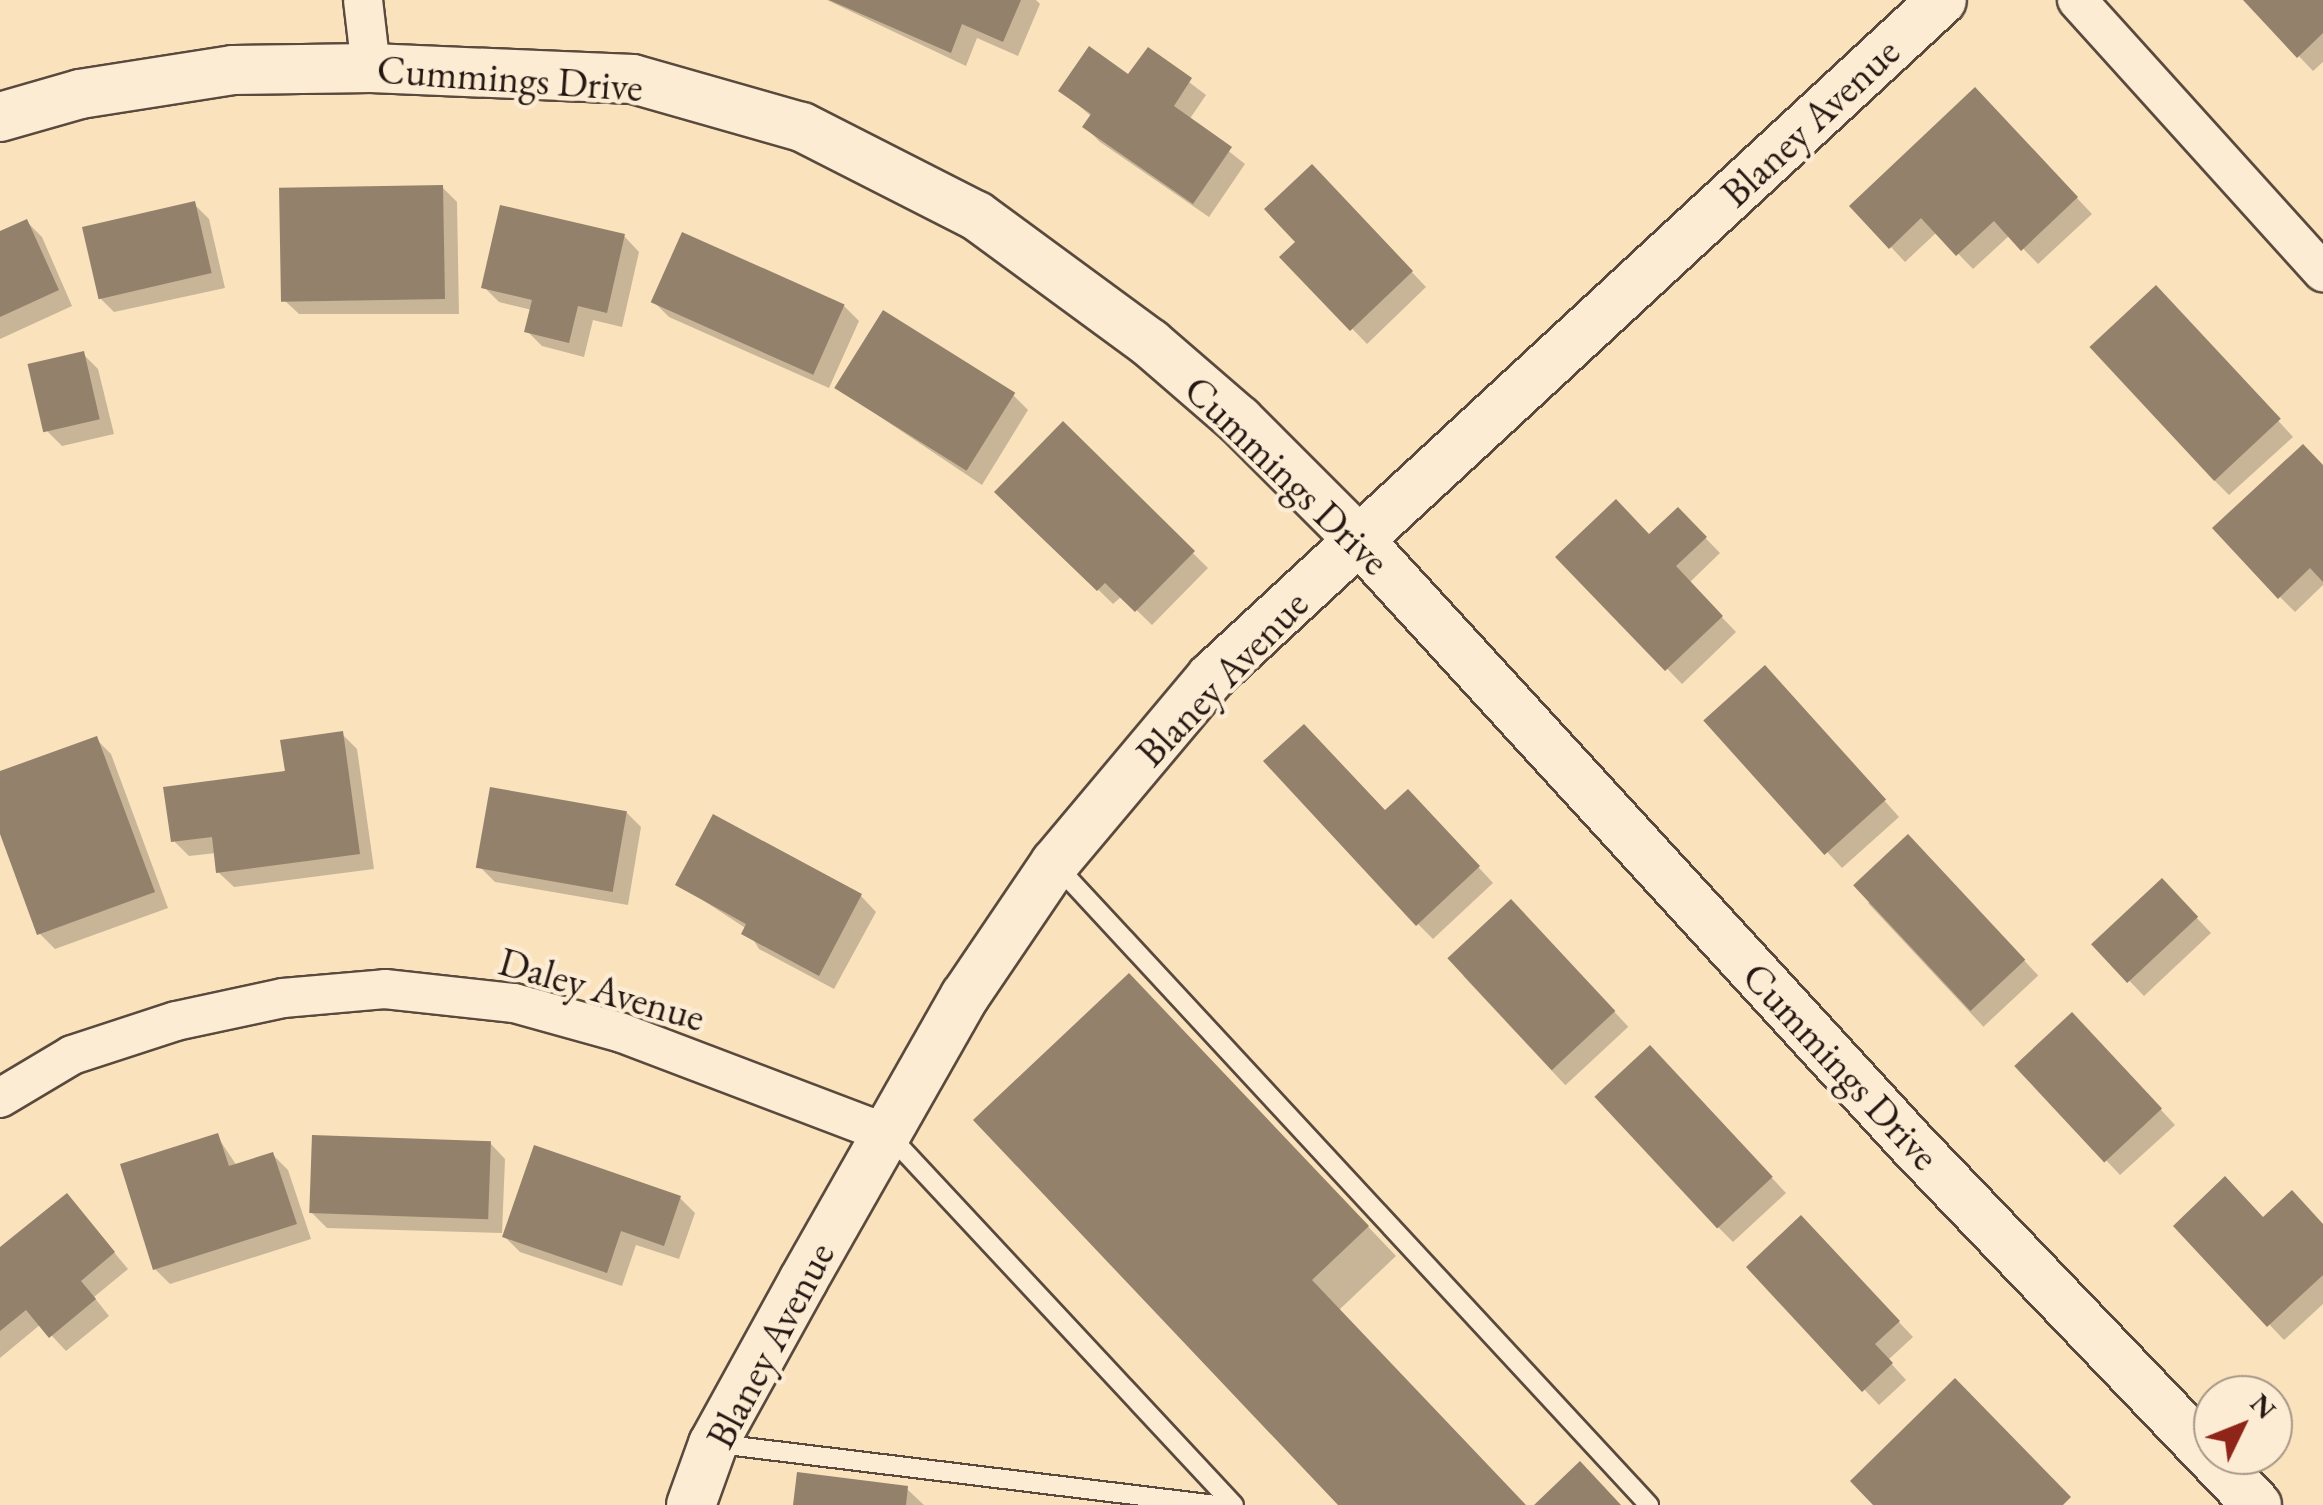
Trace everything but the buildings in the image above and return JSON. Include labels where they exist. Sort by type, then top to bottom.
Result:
[{"type":"street","points":[[363,0],[371,68]]},
{"type":"street","name":"Blaney Avenue","points":[[690,1505],[714,1444],[966,996],[1054,864],[1211,677],[1942,0]]},
{"type":"street","points":[[2077,0],[2323,272]]},
{"type":"street","name":"Cummings Drive","points":[[0,117],[80,94],[233,70],[371,68],[633,80],[802,127],[977,216],[1150,343],[1239,420],[1359,540],[1910,1142],[2257,1505]]},
{"type":"street","name":"Daley Avenue","points":[[0,1098],[72,1055],[176,1021],[282,998],[385,989],[514,1004],[622,1034],[888,1134]]},
{"type":"lane","points":[[1054,864],[1649,1505]]},
{"type":"lane","points":[[888,1134],[1234,1505]]},
{"type":"lane","points":[[714,1444],[1213,1505]]}]
